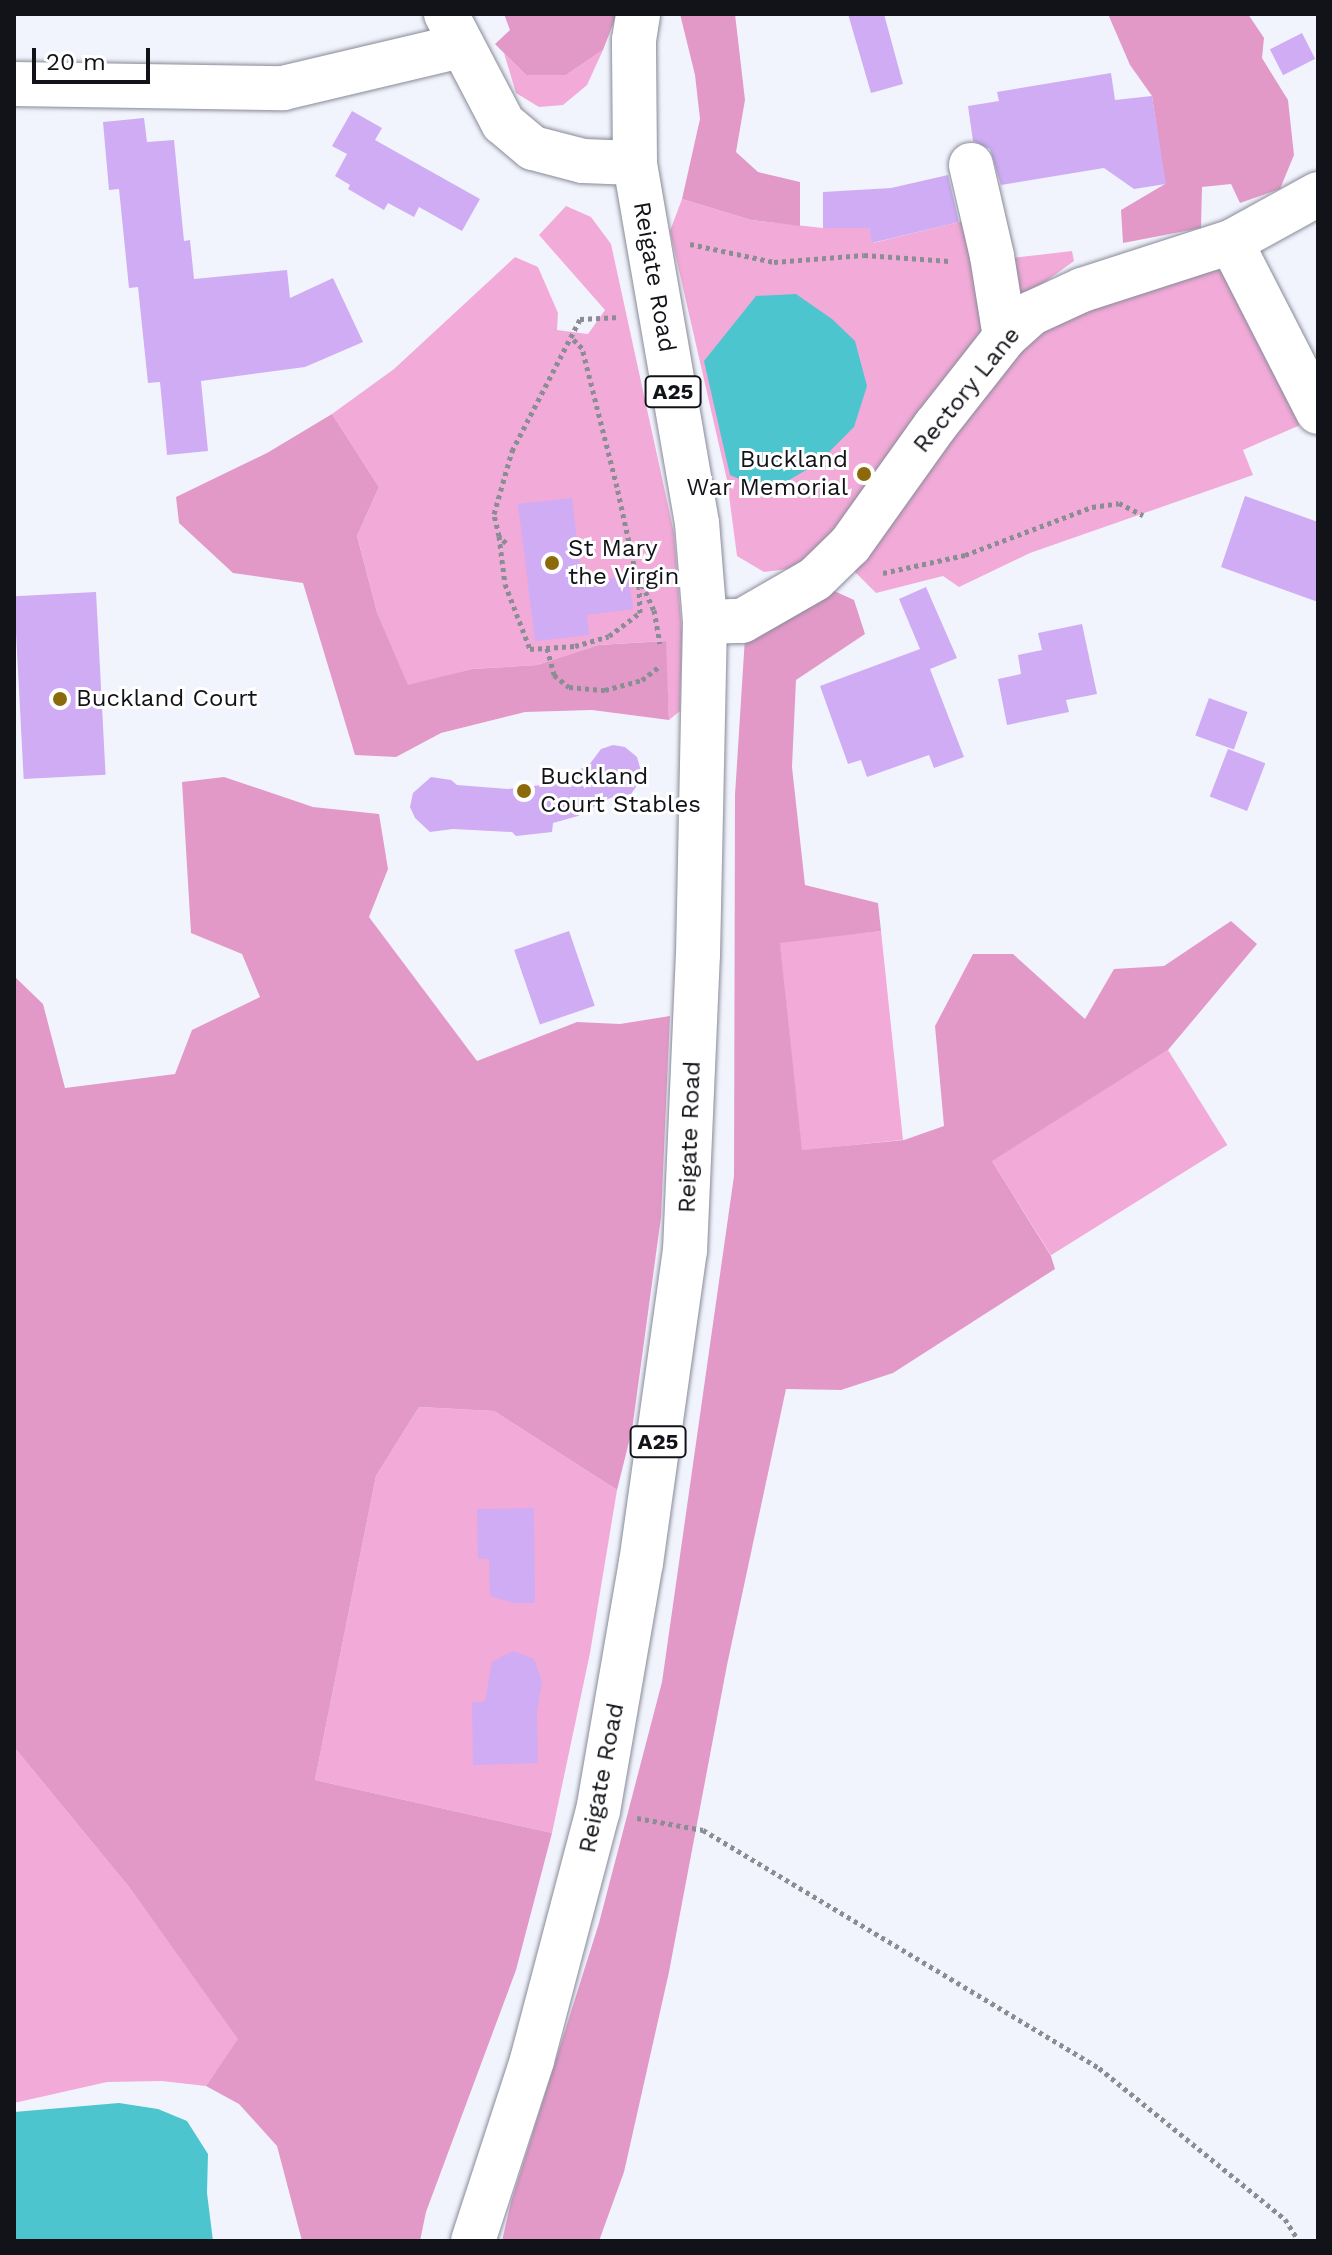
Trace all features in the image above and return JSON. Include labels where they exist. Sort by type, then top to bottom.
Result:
[{"type":"main road","name":"Reigate Road","points":[[473,2241],[532,2060],[598,1811],[641,1563],[685,1251],[698,955],[705,622],[697,523],[635,163],[634,40],[638,14]]},
{"type":"main road","points":[[14,84],[283,88],[453,30],[503,123],[533,148],[583,161],[635,163]]},
{"type":"main road","points":[[971,165],[1005,337]]},
{"type":"main road","name":"Rectory Lane","points":[[705,622],[742,621],[815,579],[850,545],[935,426],[1005,337],[1032,313],[1082,290],[1231,242],[1318,194]]},
{"type":"main road","points":[[1231,242],[1318,412]]},
{"type":"path","points":[[646,239],[683,243],[774,262],[864,255],[992,266]]},
{"type":"path","points":[[571,337],[582,348],[634,566],[640,613],[609,636],[575,646],[530,649],[505,584],[494,514],[512,451],[580,319],[660,315]]},
{"type":"path","points":[[877,575],[965,555],[1092,507],[1119,503],[1143,515]]},
{"type":"path","points":[[499,536],[506,543]]},
{"type":"path","points":[[634,566],[654,610],[661,650]]},
{"type":"path","points":[[547,648],[554,675],[569,687],[605,690],[642,680],[661,668],[661,659]]},
{"type":"path","points":[[598,1811],[703,1830],[1099,2068],[1285,2219],[1299,2241]]},
{"type":"shaded area","points":[[504,14],[617,14],[603,50],[566,75],[526,75],[495,44],[510,30]]},
{"type":"shaded area","points":[[680,14],[735,14],[745,100],[736,152],[758,172],[800,182],[800,226],[751,220],[682,199],[700,119],[695,75]]},
{"type":"shaded area","points":[[1108,14],[1248,14],[1264,38],[1262,58],[1288,100],[1294,155],[1280,189],[1240,203],[1231,184],[1202,187],[1201,228],[1123,243],[1121,210],[1165,184],[1152,96],[1130,65]]},
{"type":"shaded area","points":[[603,50],[587,85],[563,105],[539,107],[516,93],[504,53],[526,75],[566,75]]},
{"type":"shaded area","points":[[682,199],[751,220],[823,228],[869,228],[873,243],[971,219],[979,262],[1072,251],[1074,261],[1012,306],[859,510],[796,568],[764,572],[737,556],[727,480],[670,231]]},
{"type":"shaded area","points":[[566,206],[591,217],[611,244],[674,533],[682,633],[680,711],[669,720],[665,641],[598,645],[537,665],[472,669],[408,686],[377,612],[357,536],[379,487],[332,414],[394,369],[515,257],[538,267],[558,313],[557,330],[588,334],[605,310],[539,235]]},
{"type":"shaded area","points":[[1203,263],[1226,274],[1307,422],[1243,450],[1253,475],[1030,553],[959,587],[943,576],[876,593],[852,569],[1039,326]]},
{"type":"shaded area","points":[[332,414],[379,487],[357,536],[377,612],[408,685],[472,669],[537,665],[598,645],[666,641],[669,720],[592,710],[525,712],[441,733],[396,757],[355,755],[303,583],[233,573],[179,523],[176,497],[267,453]]},
{"type":"shaded area","points":[[830,589],[854,600],[865,634],[796,680],[792,767],[805,885],[878,903],[881,931],[780,943],[802,1150],[904,1140],[944,1126],[935,1026],[973,954],[1013,954],[1085,1019],[1114,969],[1164,966],[1231,921],[1257,944],[1168,1050],[992,1161],[1051,1256],[1055,1269],[893,1373],[841,1390],[786,1389],[727,1665],[669,1972],[624,2172],[599,2241],[502,2241],[511,2202],[599,1923],[662,1682],[734,1176],[735,795],[745,637]]},
{"type":"shaded area","points":[[224,777],[313,807],[379,814],[388,869],[369,917],[477,1061],[577,1022],[620,1024],[670,1016],[661,1217],[632,1430],[617,1490],[494,1411],[419,1407],[376,1476],[315,1780],[552,1833],[516,1970],[426,2212],[420,2241],[302,2241],[277,2146],[239,2104],[206,2086],[238,2039],[129,1887],[14,1747],[14,976],[43,1004],[65,1088],[175,1074],[192,1030],[260,997],[242,954],[191,933],[182,782]]},
{"type":"shaded area","points":[[881,931],[903,1140],[802,1151],[780,942]]},
{"type":"shaded area","points":[[1168,1050],[1227,1145],[1051,1255],[992,1160]]},
{"type":"shaded area","points":[[419,1407],[494,1411],[617,1490],[590,1653],[552,1833],[315,1780],[376,1476]]},
{"type":"shaded area","points":[[14,1747],[129,1887],[239,2039],[206,2086],[162,2081],[107,2082],[14,2103]]},
{"type":"water","points":[[796,294],[832,319],[855,341],[867,386],[854,427],[818,463],[779,486],[744,481],[730,475],[704,361],[756,296]]},
{"type":"water","points":[[119,2103],[158,2109],[187,2121],[208,2154],[207,2193],[213,2241],[14,2241],[14,2112]]},
{"type":"building","points":[[848,14],[884,14],[903,84],[871,93]]},
{"type":"building","points":[[1302,33],[1315,59],[1283,75],[1270,49]]},
{"type":"building","points":[[1111,73],[1115,100],[1152,96],[1166,184],[1134,189],[1104,168],[1001,185],[990,149],[973,141],[968,106],[999,101],[997,92]]},
{"type":"building","points":[[352,111],[382,128],[375,140],[480,199],[462,231],[419,207],[414,217],[388,203],[384,210],[348,189],[350,185],[335,176],[347,154],[332,146]]},
{"type":"building","points":[[144,118],[147,142],[174,140],[184,241],[190,240],[194,279],[287,270],[290,298],[333,278],[363,342],[305,367],[201,381],[208,451],[167,455],[160,382],[148,383],[138,287],[129,288],[119,189],[109,190],[103,122]]},
{"type":"building","points":[[948,175],[959,222],[872,243],[869,228],[823,228],[823,192],[891,188]]},
{"type":"building","points":[[1245,496],[1318,522],[1318,602],[1221,567]]},
{"type":"building","name":"St Mary the Virgin","points":[[572,498],[582,582],[629,576],[633,609],[587,615],[589,635],[535,641],[518,504]]},
{"type":"building","points":[[926,587],[957,658],[930,669],[964,757],[934,768],[929,755],[867,777],[861,760],[848,764],[820,686],[920,649],[899,599]]},
{"type":"building","name":"Buckland Court","points":[[96,592],[106,775],[24,779],[14,596]]},
{"type":"building","points":[[1082,624],[1097,694],[1066,700],[1069,712],[1007,725],[998,679],[1021,674],[1018,655],[1042,650],[1038,633]]},
{"type":"building","points":[[1209,698],[1248,712],[1234,750],[1195,736]]},
{"type":"building","name":"Buckland Court Stables","points":[[613,745],[625,747],[637,757],[641,771],[638,784],[631,794],[610,798],[578,816],[553,823],[552,832],[516,836],[512,832],[453,829],[430,832],[415,818],[410,807],[413,793],[431,777],[451,780],[457,785],[508,789],[550,784],[589,765],[601,749]]},
{"type":"building","points":[[1228,749],[1265,763],[1247,811],[1210,797]]},
{"type":"building","points":[[569,931],[595,1006],[540,1025],[514,950]]},
{"type":"building","points":[[534,1508],[535,1603],[513,1603],[490,1596],[489,1559],[478,1559],[477,1509]]},
{"type":"building","points":[[513,1651],[534,1659],[542,1681],[537,1712],[538,1763],[473,1765],[472,1703],[485,1701],[492,1662]]},
{"type":"place","name":"Buckland War Memorial","points":[[864,474]]},
{"type":"place","name":"St Mary the Virgin","points":[[552,563]]},
{"type":"place","name":"Buckland Court","points":[[60,699]]},
{"type":"place","name":"Buckland Court Stables","points":[[524,791]]}]
